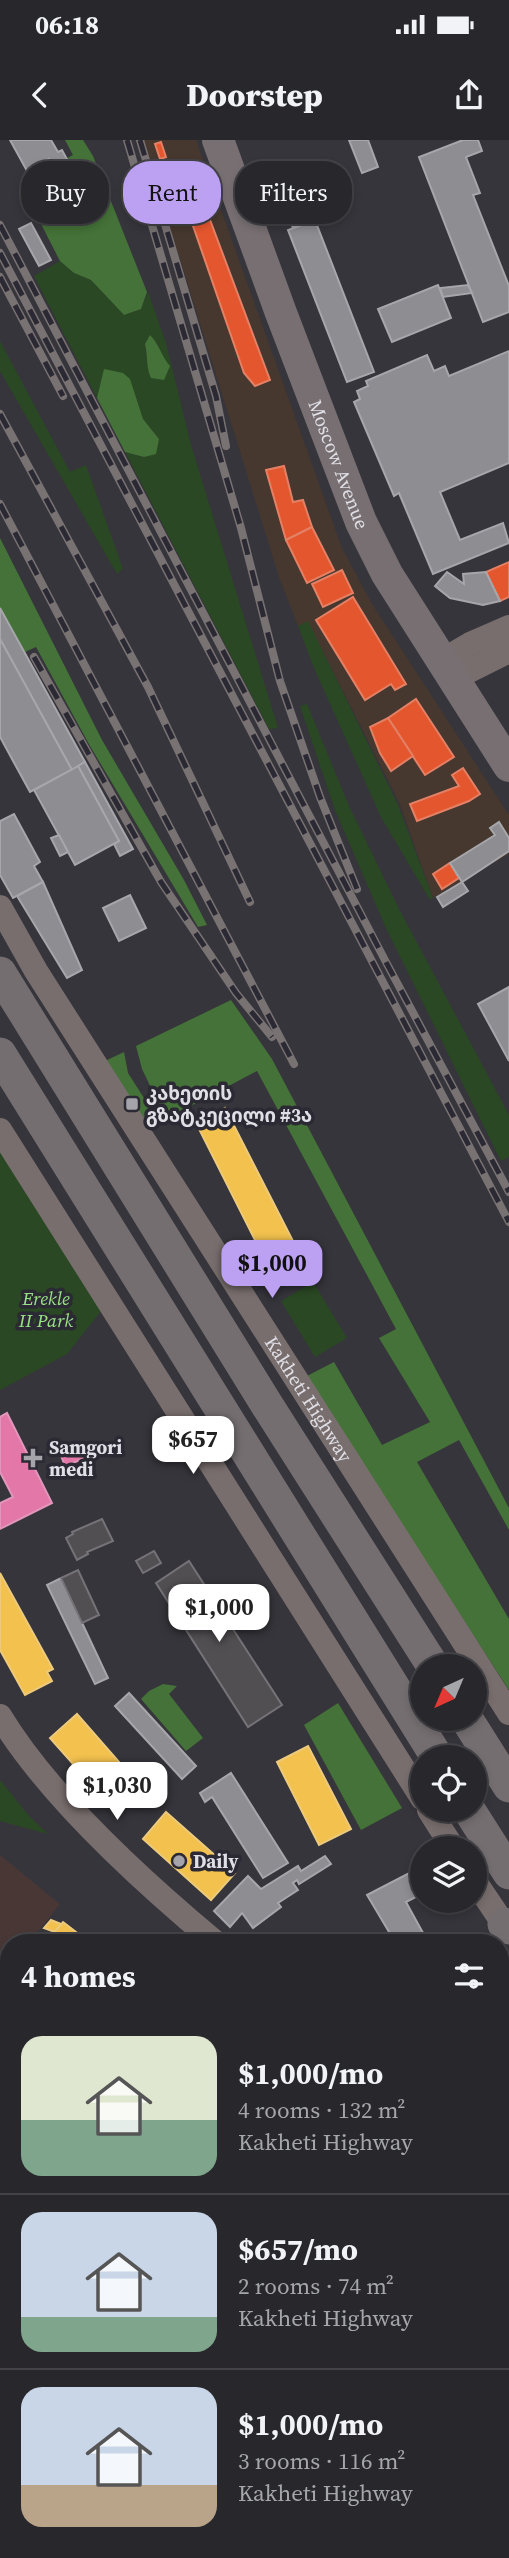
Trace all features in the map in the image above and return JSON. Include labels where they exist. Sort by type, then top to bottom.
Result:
[{"type":"highway","name":"Kakheti Highway","points":[[0,974],[267,1405],[425,1654]]},
{"type":"highway","points":[[0,1054],[430,1745]]},
{"type":"highway","points":[[474,1731],[509,1786]]},
{"type":"highway","points":[[477,1822],[509,1873]]},
{"type":"main road","name":"Moscow Avenue","points":[[218,140],[361,522],[387,574],[509,765]]},
{"type":"street","points":[[447,670],[470,644],[509,627]]},
{"type":"street","points":[[447,670],[509,651]]},
{"type":"street","name":"Kakheti Highway","points":[[0,907],[43,982],[509,1713]]},
{"type":"street","points":[[0,1130],[410,1779]]},
{"type":"street","points":[[0,1716],[9,1732],[52,1785],[103,1839],[206,1934]]},
{"type":"street","points":[[487,1899],[507,1928]]},
{"type":"shaded area","points":[[143,140],[196,140],[204,161],[150,161]]},
{"type":"shaded area","points":[[221,210],[342,548],[372,604],[509,815],[509,854],[433,898],[399,802],[308,622],[298,626],[279,577],[169,224],[221,224]]},
{"type":"shaded area","points":[[0,1855],[60,1904],[36,1934],[0,1934]]},
{"type":"green space","points":[[65,140],[83,140],[95,161],[62,161],[73,155]]},
{"type":"green space","points":[[109,196],[147,292],[141,309],[124,315],[91,280],[74,273],[60,261],[41,224],[109,224]]},
{"type":"green space","points":[[60,261],[74,273],[91,280],[124,315],[141,309],[148,292],[166,343],[191,445],[278,728],[269,729],[125,452],[144,457],[159,439],[143,419],[137,401],[100,387],[97,398],[34,276]],"holes":[[[158,343],[161,356],[170,366],[149,366],[145,345]]]},
{"type":"green space","points":[[150,335],[170,366],[164,380],[151,378],[149,374],[145,344]]},
{"type":"green space","points":[[0,341],[70,472],[86,465],[123,569],[117,574],[0,371]]},
{"type":"green space","points":[[104,369],[123,373],[130,379],[143,419],[159,439],[156,454],[144,457],[125,452],[97,398]]},
{"type":"green space","points":[[0,538],[102,740],[184,880],[207,925],[198,927],[90,746],[36,647],[25,652],[0,608]]},
{"type":"green space","points":[[308,621],[398,805],[433,898],[430,900],[381,817],[314,668],[298,626]]},
{"type":"green space","points":[[307,704],[349,806],[399,909],[509,1115],[509,1157],[501,1161],[386,928],[335,810],[300,706]]},
{"type":"green space","points":[[231,1000],[272,1059],[509,1508],[509,1530],[459,1440],[417,1462],[509,1619],[509,1690],[305,1377],[334,1362],[382,1445],[430,1422],[379,1338],[396,1329],[257,1071],[166,1119],[142,1069],[136,1046]]},
{"type":"green space","points":[[124,1052],[128,1073],[160,1123],[149,1129],[103,1062]]},
{"type":"green space","name":"Erekle II Park","points":[[0,1151],[101,1311],[67,1354],[0,1390]]},
{"type":"green space","points":[[313,1282],[347,1338],[315,1357],[281,1301]]},
{"type":"green space","points":[[163,1684],[177,1686],[169,1694],[203,1738],[186,1751],[141,1699],[149,1691]]},
{"type":"green space","points":[[338,1703],[402,1808],[361,1830],[304,1725]]},
{"type":"green space","points":[[0,1780],[29,1816],[48,1834],[0,1821]]},
{"type":"building: Homes","points":[[225,1108],[295,1245],[265,1260],[197,1125]]},
{"type":"building: Homes","points":[[0,1573],[53,1669],[47,1672],[52,1681],[25,1695],[0,1650]]},
{"type":"building: Homes","points":[[77,1714],[140,1786],[113,1809],[50,1738]]},
{"type":"building: Homes","points":[[308,1746],[351,1829],[319,1845],[277,1762]]},
{"type":"building: Homes","points":[[166,1812],[235,1873],[211,1900],[143,1839]]},
{"type":"building: Homes","points":[[51,1920],[61,1924],[55,1932],[44,1928]]},
{"type":"building: Homes","points":[[63,1922],[79,1934],[53,1934]]},
{"type":"building: Shops","points":[[161,142],[166,157],[160,159],[155,144]]},
{"type":"building: Shops","points":[[192,224],[212,224],[270,380],[255,386],[244,373]]},
{"type":"building: Shops","points":[[284,466],[293,502],[303,500],[312,527],[286,540],[266,470]]},
{"type":"building: Shops","points":[[312,527],[334,570],[307,583],[286,540]]},
{"type":"building: Shops","points":[[509,562],[509,597],[500,601],[486,572]]},
{"type":"building: Shops","points":[[342,570],[353,593],[323,607],[312,584]]},
{"type":"building: Shops","points":[[353,597],[406,684],[395,690],[391,684],[365,700],[316,620]]},
{"type":"building: Shops","points":[[416,699],[454,757],[425,775],[388,718]]},
{"type":"building: Shops","points":[[388,718],[413,756],[391,771],[380,753],[370,727]]},
{"type":"building: Shops","points":[[463,768],[480,794],[469,801],[417,821],[410,804],[459,786],[452,775]]},
{"type":"building: Shops","points":[[450,863],[459,878],[442,889],[433,874]]},
{"type":"building: Health","points":[[7,1413],[52,1503],[0,1529],[0,1503],[13,1497],[0,1472],[0,1417]]},
{"type":"building: Health","points":[[83,1444],[88,1457],[65,1466],[60,1453]]},
{"type":"building: Industry","points":[[10,140],[51,140],[58,152],[62,150],[68,161],[49,159],[22,161]]},
{"type":"building: Industry","points":[[349,140],[368,140],[378,167],[362,173]]},
{"type":"building: Industry","points":[[463,140],[478,140],[482,151],[466,157],[480,193],[473,195],[509,286],[509,312],[483,322],[419,157]]},
{"type":"building: Industry","points":[[32,224],[51,260],[39,266],[19,229]]},
{"type":"building: Industry","points":[[304,224],[317,224],[374,372],[347,382],[288,230]]},
{"type":"building: Industry","points":[[438,285],[451,318],[392,342],[378,309]]},
{"type":"building: Industry","points":[[468,285],[472,293],[443,297],[440,288]]},
{"type":"building: Industry","points":[[509,351],[509,463],[440,492],[460,540],[503,523],[509,543],[433,574],[399,493],[394,496],[354,402],[360,399],[357,391],[368,386],[366,381],[427,355],[434,371],[445,366],[449,376]]},
{"type":"building: Industry","points":[[447,572],[464,584],[463,574],[486,572],[500,601],[483,605],[450,598],[435,586]]},
{"type":"building: Industry","points":[[0,608],[85,762],[72,770],[0,639]]},
{"type":"building: Industry","points":[[0,639],[72,770],[30,792],[0,737]]},
{"type":"building: Industry","points":[[85,762],[133,849],[120,856],[114,844],[119,841],[78,766]]},
{"type":"building: Industry","points":[[78,766],[119,841],[75,865],[34,790]]},
{"type":"building: Industry","points":[[14,814],[40,862],[34,866],[43,882],[13,898],[0,875],[0,821]]},
{"type":"building: Industry","points":[[499,822],[509,838],[509,851],[462,882],[450,863],[495,835],[490,828]]},
{"type":"building: Industry","points":[[59,835],[68,852],[60,856],[51,838]]},
{"type":"building: Industry","points":[[43,882],[82,970],[67,978],[17,896]]},
{"type":"building: Industry","points":[[462,882],[468,891],[443,907],[437,897]]},
{"type":"building: Industry","points":[[130,895],[146,928],[119,941],[103,908]]},
{"type":"building: Industry","points":[[509,987],[509,1061],[478,1004]]},
{"type":"building: Industry","points":[[61,1578],[108,1678],[95,1684],[47,1585]]},
{"type":"building: Industry","points":[[129,1693],[196,1766],[182,1779],[115,1706]]},
{"type":"building: Industry","points":[[231,1773],[288,1863],[263,1878],[212,1797],[205,1802],[200,1793]]},
{"type":"building: Industry","points":[[325,1856],[331,1864],[299,1884],[297,1880],[293,1883],[298,1890],[278,1903],[281,1907],[253,1928],[242,1913],[230,1927],[214,1911],[248,1876],[261,1889],[298,1866],[301,1871]]},
{"type":"building: Industry","points":[[410,1873],[410,1900],[406,1902],[424,1934],[390,1934],[367,1895]]},
{"type":"building: Other","points":[[102,1519],[113,1541],[87,1552],[88,1554],[77,1560],[66,1538],[73,1534],[72,1532]]},
{"type":"building: Other","points":[[154,1551],[161,1563],[143,1573],[136,1561]]},
{"type":"building: Other","points":[[189,1561],[282,1705],[248,1727],[156,1583]]},
{"type":"building: Other","points":[[78,1570],[99,1615],[82,1623],[61,1578]]},
{"type":"railway","points":[[127,140],[241,528],[280,681],[320,797],[357,889]]},
{"type":"railway","points":[[140,140],[216,396],[226,446]]},
{"type":"railway","points":[[0,225],[509,1192]]},
{"type":"railway","points":[[0,253],[509,1222]]},
{"type":"railway","points":[[0,277],[63,396]]},
{"type":"railway","points":[[0,414],[148,687],[250,902]]},
{"type":"railway","points":[[0,504],[294,1064]]},
{"type":"railway","points":[[34,657],[161,882],[236,993],[272,1037]]},
{"type":"place","name":"კახეთის გზატკეცილი #3ა","points":[[132,1104]]},
{"type":"place","name":"Samgori medi","points":[[33,1458]]},
{"type":"place","name":"Daily","points":[[179,1861]]}]
